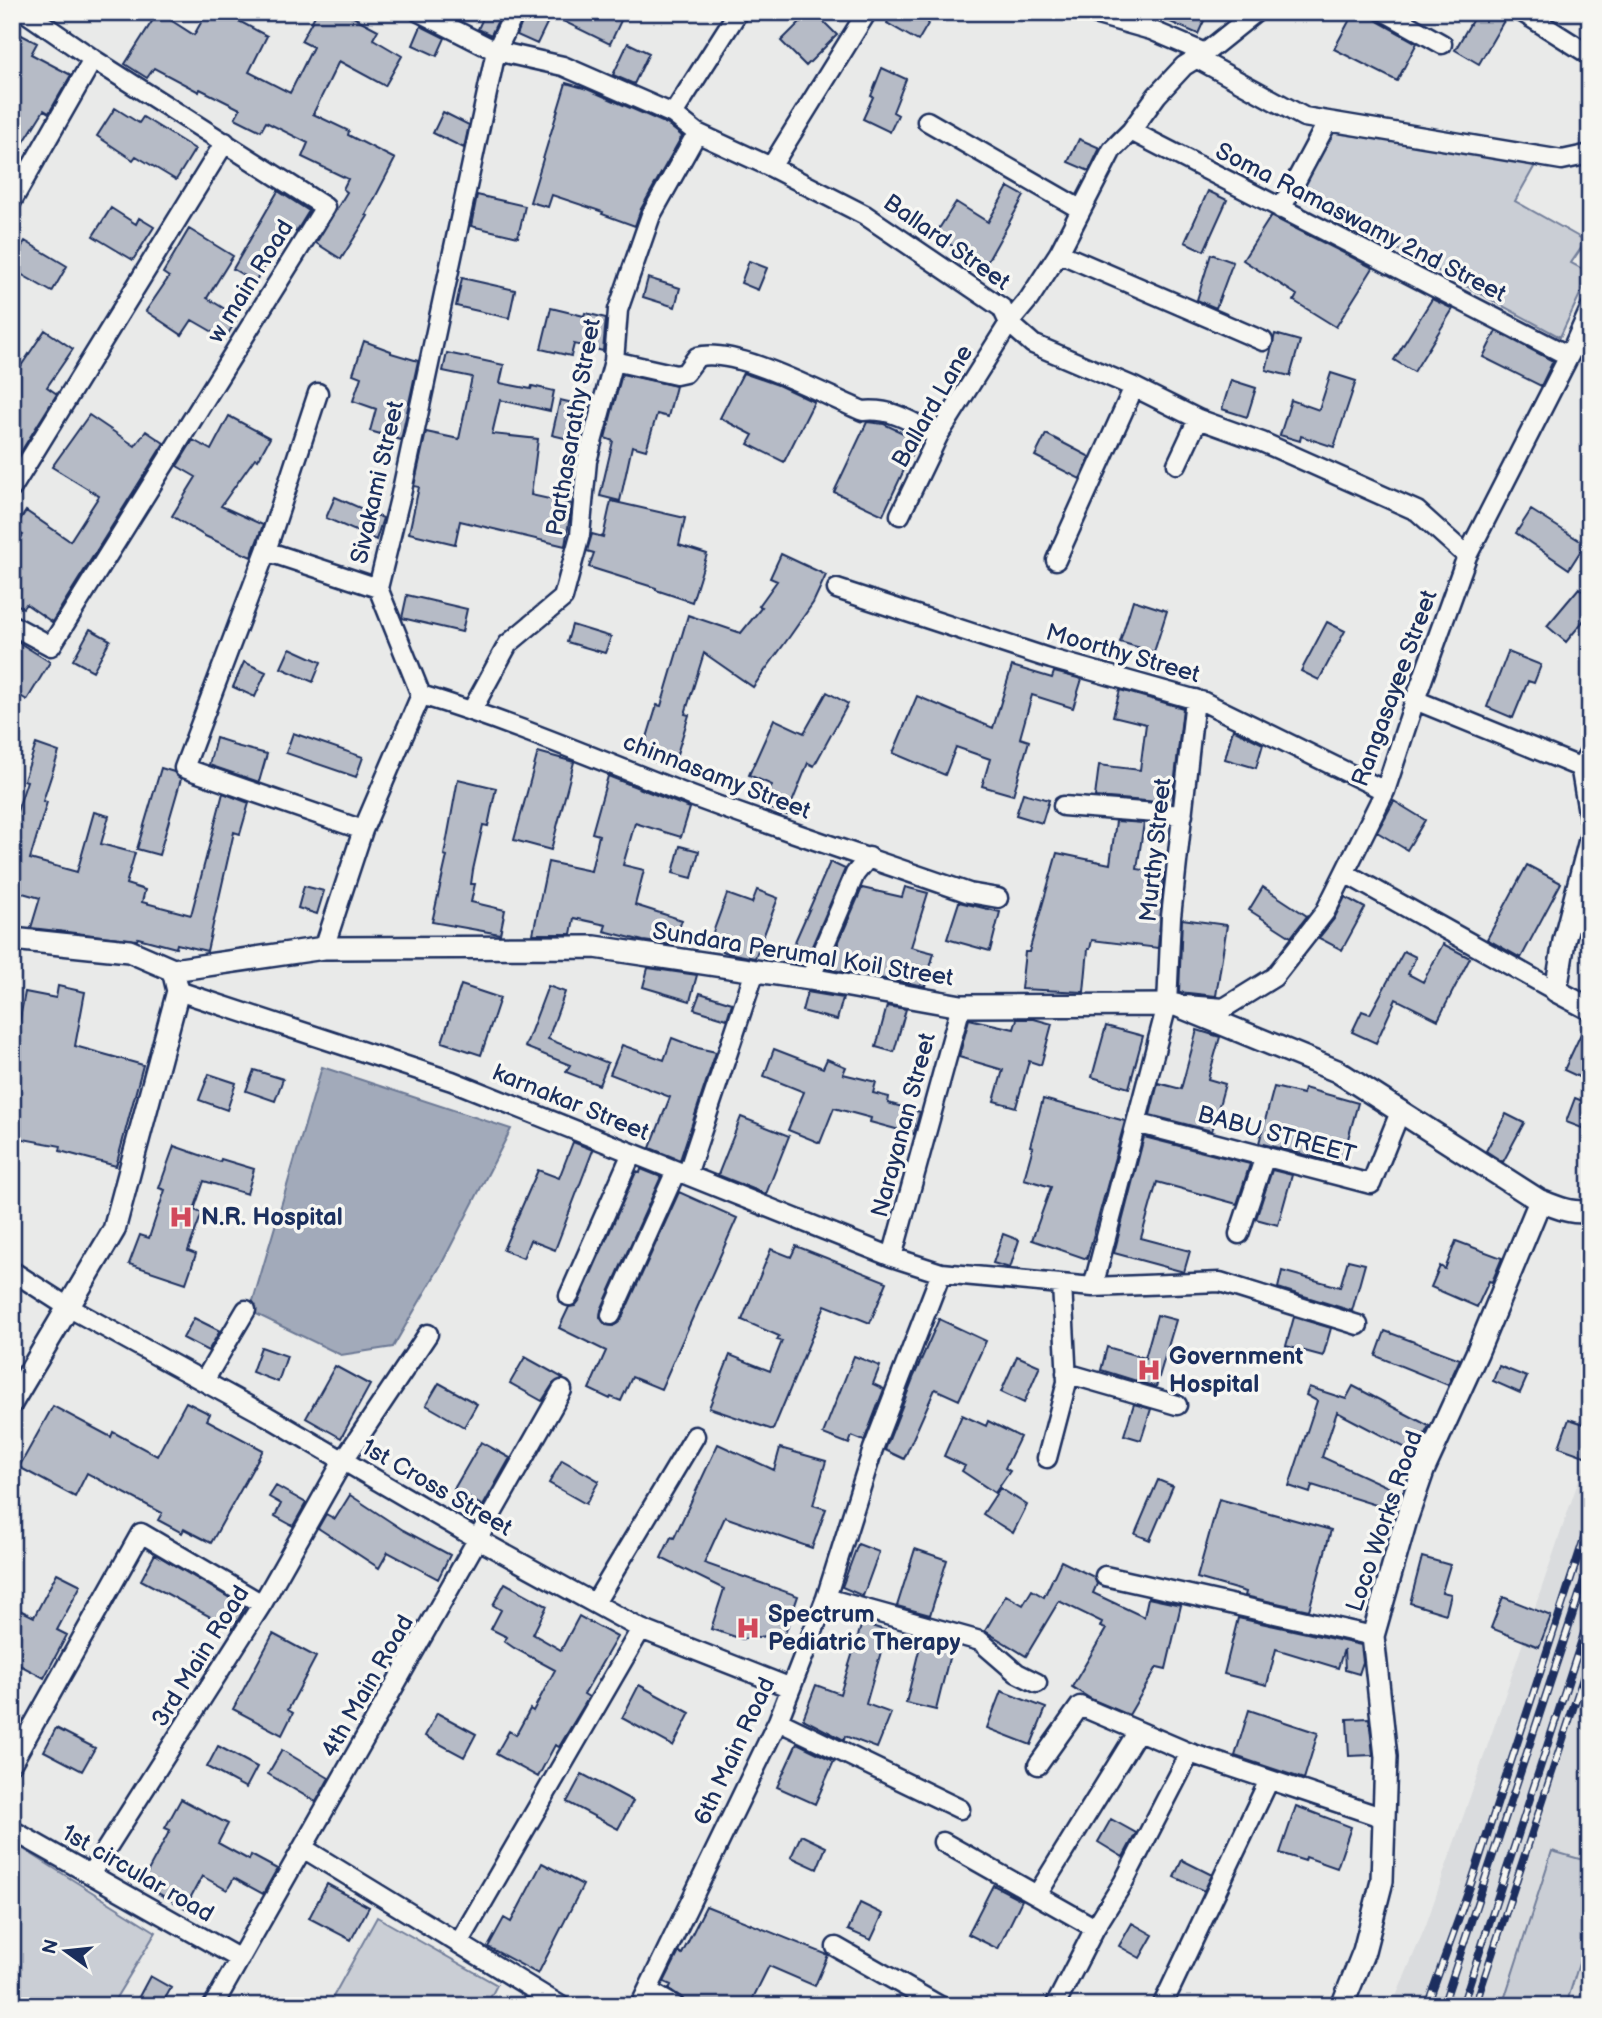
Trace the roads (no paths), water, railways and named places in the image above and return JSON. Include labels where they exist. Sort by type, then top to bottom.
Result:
[{"type":"street","name":"w main Road","points":[[12,625],[51,646],[325,207],[93,59],[25,12]]},
{"type":"street","name":"Ballard Street","points":[[419,12],[496,51],[563,65],[673,114],[697,133],[865,215],[1002,308],[1009,323],[1033,344],[1134,387],[1198,419],[1262,442],[1417,512],[1467,556]]},
{"type":"street","name":"Sivakami Street","points":[[421,695],[378,588],[402,490],[496,51],[514,12]]},
{"type":"street","points":[[673,114],[738,12]]},
{"type":"street","points":[[771,167],[867,12]]},
{"type":"street","points":[[1087,12],[1151,30],[1304,117],[1562,160],[1590,155]]},
{"type":"street","name":"Ballard Lane","points":[[900,515],[938,436],[1009,323],[1029,299],[1059,253],[1112,150],[1184,66],[1256,12]]},
{"type":"street","points":[[1385,12],[1442,44]]},
{"type":"street","points":[[1522,12],[1590,55]]},
{"type":"street","points":[[12,201],[93,59]]},
{"type":"street","points":[[927,121],[1080,209]]},
{"type":"street","points":[[1281,209],[1328,121]]},
{"type":"street","name":"Soma Ramaswamy 2nd Street","points":[[1131,131],[1569,356]]},
{"type":"street","name":"Parthasarathy Street","points":[[472,710],[508,644],[563,598],[580,535],[587,461],[614,361],[618,310],[651,215],[697,133]]},
{"type":"street","points":[[12,488],[225,142]]},
{"type":"street","points":[[1059,253],[1263,341]]},
{"type":"street","name":"Rangasayee Street","points":[[1172,1005],[1224,1008],[1275,977],[1325,912],[1385,791],[1467,556],[1569,356],[1590,309]]},
{"type":"street","points":[[614,361],[676,375],[685,373],[697,357],[712,355],[759,366],[863,411],[879,409],[895,413],[938,436]]},
{"type":"street","points":[[1056,560],[1134,387]]},
{"type":"street","points":[[318,393],[266,551],[184,768],[363,830]]},
{"type":"street","points":[[1177,464],[1198,419]]},
{"type":"street","points":[[266,551],[378,588]]},
{"type":"street","name":"Moorthy Street","points":[[837,589],[1051,659],[1195,699],[1385,791]]},
{"type":"street","points":[[324,948],[363,830],[421,695]]},
{"type":"street","name":"chinnasamy Street","points":[[421,695],[472,710],[694,796],[970,893],[998,898]]},
{"type":"street","name":"Murthy Street","points":[[1093,1287],[1136,1123],[1172,1005],[1171,917],[1195,699]]},
{"type":"street","points":[[1415,700],[1586,761],[1590,815]]},
{"type":"street","points":[[1063,806],[1183,815]]},
{"type":"street","points":[[1556,991],[1564,941],[1590,840]]},
{"type":"street","points":[[810,979],[855,874],[869,857]]},
{"type":"street","points":[[1345,873],[1590,1009]]},
{"type":"street","points":[[12,939],[129,951],[173,970],[178,990],[114,1230],[12,1402]]},
{"type":"street","name":"Sundara Perumal Koil Street","points":[[173,970],[324,948],[595,947],[810,979],[961,1006],[1172,1005],[1337,1071],[1540,1201]]},
{"type":"street","points":[[611,1315],[681,1173],[755,971]]},
{"type":"street","name":"karnakar Street","points":[[178,990],[452,1081],[892,1257],[942,1273],[1093,1287],[1220,1282],[1358,1325]]},
{"type":"street","name":"Narayanan Street","points":[[892,1257],[961,1006]]},
{"type":"street","name":"BABU STREET","points":[[1136,1123],[1371,1184],[1400,1112]]},
{"type":"street","points":[[569,1296],[632,1153]]},
{"type":"street","points":[[1238,1234],[1265,1156]]},
{"type":"street","points":[[1540,1201],[1570,1211],[1590,1210]]},
{"type":"street","name":"Loco Works Road","points":[[1342,2006],[1364,1951],[1382,1881],[1387,1758],[1373,1636],[1423,1471],[1540,1201]]},
{"type":"street","name":"1st Cross Street","points":[[12,1272],[68,1307],[204,1381],[478,1540],[641,1629],[791,1688]]},
{"type":"street","name":"6th Main Road","points":[[644,1998],[778,1721],[826,1598],[873,1449],[942,1273]]},
{"type":"street","points":[[1047,1458],[1067,1382],[1062,1284]]},
{"type":"street","points":[[204,1381],[246,1310]]},
{"type":"street","name":"3rd Main Road","points":[[90,1873],[262,1604],[343,1461],[429,1334]]},
{"type":"street","points":[[1066,1373],[1177,1405]]},
{"type":"street","name":"4th Main Road","points":[[213,2006],[562,1390]]},
{"type":"street","points":[[595,1603],[695,1436]]},
{"type":"street","points":[[12,1763],[141,1533],[262,1604]]},
{"type":"street","points":[[1105,1576],[1373,1636]]},
{"type":"street","points":[[826,1598],[980,1641],[1017,1673],[1037,1683]]},
{"type":"street","points":[[459,1943],[641,1629]]},
{"type":"street","points":[[1038,1765],[1080,1706],[1189,1753],[1384,1818]]},
{"type":"street","points":[[778,1721],[960,1809]]},
{"type":"street","points":[[1037,1895],[1138,1731]]},
{"type":"street","points":[[1055,2006],[1095,1928],[1123,1883],[1189,1753]]},
{"type":"street","points":[[1162,2006],[1269,1780]]},
{"type":"street","name":"1st circular road","points":[[12,1830],[240,1959]]},
{"type":"street","points":[[943,1842],[1095,1928]]},
{"type":"street","points":[[303,1848],[561,2006]]},
{"type":"street","points":[[836,1947],[940,2006]]},
{"type":"street","points":[[644,1998],[675,2006]]},
{"type":"water","points":[[322,1067],[511,1129],[442,1263],[393,1347],[341,1355],[250,1311]]},
{"type":"railway","points":[[1427,2006],[1471,1884],[1590,1520]]},
{"type":"railway","points":[[1443,2006],[1590,1562]]},
{"type":"railway","points":[[1462,2006],[1590,1615]]},
{"type":"railway","points":[[1475,2006],[1590,1657]]},
{"type":"place","name":"N.R. Hospital","points":[[181,1217]]},
{"type":"place","name":"Government Hospital","points":[[1149,1370]]},
{"type":"place","name":"Spectrum Pediatric Therapy","points":[[748,1628]]}]
